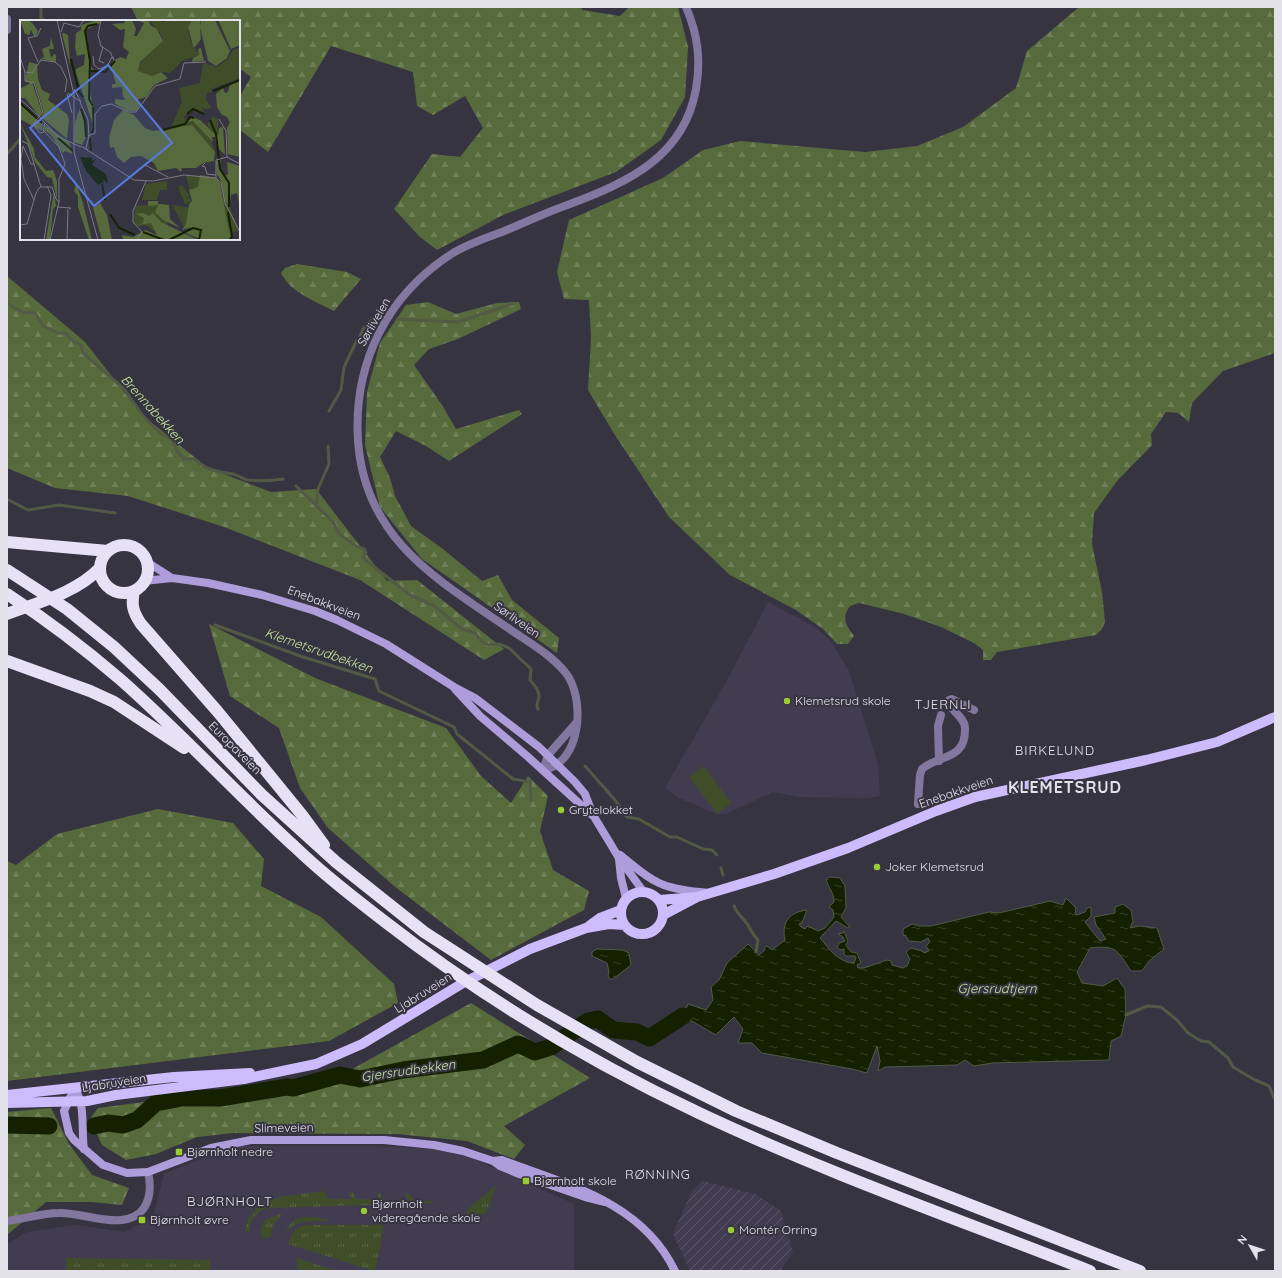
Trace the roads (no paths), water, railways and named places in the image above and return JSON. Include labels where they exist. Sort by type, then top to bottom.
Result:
[{"type":"highway","points":[[7,542],[108,551],[119,546],[130,546],[141,552],[147,562],[148,571],[144,582],[134,591],[122,593],[108,588],[76,587]]},
{"type":"highway","points":[[108,551],[102,560],[100,568],[102,580],[108,588]]},
{"type":"highway","points":[[7,614],[76,587],[89,579],[100,568]]},
{"type":"highway","name":"Europaveien","points":[[7,570],[43,592],[88,625],[136,666],[262,795],[336,862],[418,927],[537,1005],[594,1039],[710,1098],[831,1151],[1140,1271]]},
{"type":"highway","points":[[134,591],[132,602],[133,611],[141,624],[223,717],[302,815],[336,862]]},
{"type":"highway","points":[[7,594],[79,645],[146,703],[297,849],[385,921],[472,984],[556,1037],[629,1078],[699,1113],[829,1169],[1090,1271]]},
{"type":"highway","points":[[7,661],[90,691],[114,702],[214,769]]},
{"type":"main road","name":"Enebakkveien","points":[[147,562],[172,578]]},
{"type":"main road","name":"Enebakkveien","points":[[144,582],[172,578],[208,583],[256,594],[298,606],[337,620],[391,647],[454,687],[475,698],[558,764],[585,794],[593,815],[643,891],[652,894],[659,900],[697,897]]},
{"type":"main road","name":"Enebakkveien","points":[[454,687],[480,716],[593,815]]},
{"type":"main road","name":"Enebakkveien","points":[[624,925],[629,930],[638,934],[651,932],[657,928],[663,915],[697,897],[848,848],[975,797],[1139,762],[1216,742],[1275,717]]},
{"type":"main road","name":"Enebakkveien","points":[[618,855],[621,878],[626,898]]},
{"type":"main road","points":[[618,855],[659,883],[675,888],[709,893]]},
{"type":"main road","points":[[624,925],[621,910],[626,898],[634,893],[643,891]]},
{"type":"main road","points":[[659,900],[663,915]]},
{"type":"main road","name":"Ljabruveien","points":[[586,928],[600,918],[621,910]]},
{"type":"main road","name":"Ljabruveien","points":[[7,1103],[82,1102],[116,1095],[244,1079],[316,1064],[350,1050],[388,1030],[462,983],[530,949],[586,928],[609,924],[624,925]]},
{"type":"main road","name":"Ljabruveien","points":[[7,1095],[195,1076],[272,1073]]},
{"type":"main road","points":[[74,1088],[82,1102],[82,1135],[84,1149]]},
{"type":"main road","name":"Slimeveien","points":[[74,1088],[64,1112],[70,1132],[74,1140],[96,1160],[109,1168],[127,1172],[148,1172],[211,1148],[236,1142],[266,1139],[384,1140],[415,1143],[463,1151],[493,1162],[519,1174],[585,1197],[605,1202],[625,1212],[643,1226],[662,1247],[675,1271]]},
{"type":"street","name":"Sørliveien","points":[[558,764],[575,737],[579,709],[571,679],[555,661],[428,572],[409,554],[385,525],[376,509],[362,471],[358,425],[360,395],[367,359],[383,326],[412,287],[437,265],[464,248],[583,200],[627,179],[661,156],[685,124],[694,102],[697,85],[700,59],[698,43],[686,7]]},
{"type":"street","points":[[7,19],[7,30]]},
{"type":"street","points":[[918,804],[921,771],[924,767],[956,752],[964,740],[965,726],[963,720],[950,706],[949,700],[974,710]]},
{"type":"street","points":[[939,761],[938,726],[941,715]]},
{"type":"street","points":[[558,764],[549,769],[543,770],[548,755],[577,722]]},
{"type":"street","points":[[7,1221],[58,1213],[119,1221],[130,1219],[142,1210],[148,1198],[150,1189],[148,1172]]},
{"type":"water","name":"Gjersrudtjern","points":[[829,877],[840,878],[845,886],[846,908],[841,917],[850,927],[848,928],[836,921],[820,938],[839,958],[854,963],[856,958],[855,956],[846,956],[844,954],[844,949],[841,950],[837,948],[839,943],[845,941],[843,937],[838,934],[843,933],[844,931],[848,941],[846,945],[851,952],[857,953],[861,963],[857,965],[858,968],[864,968],[887,960],[891,961],[892,965],[903,968],[907,966],[910,959],[906,952],[911,948],[924,953],[929,951],[926,946],[930,942],[928,938],[921,942],[909,941],[905,935],[903,935],[903,929],[912,924],[919,926],[931,926],[989,912],[999,913],[1050,901],[1063,905],[1066,898],[1076,908],[1075,914],[1077,915],[1085,912],[1087,908],[1091,907],[1091,916],[1085,922],[1100,941],[1106,939],[1096,925],[1094,917],[1115,913],[1115,907],[1123,904],[1131,910],[1133,921],[1130,928],[1139,926],[1157,928],[1164,949],[1149,961],[1142,971],[1131,971],[1115,950],[1106,947],[1090,948],[1077,972],[1082,983],[1103,986],[1117,978],[1125,989],[1126,1015],[1121,1036],[1111,1041],[1109,1060],[992,1063],[974,1066],[965,1060],[957,1065],[885,1067],[878,1071],[880,1061],[877,1046],[867,1073],[762,1053],[752,1043],[738,1043],[743,1029],[734,1017],[716,1035],[683,1016],[688,1004],[706,1010],[713,1000],[711,987],[719,980],[727,963],[748,944],[759,955],[767,946],[772,950],[785,940],[784,928],[786,923],[788,919],[796,913],[807,910],[802,923],[799,924],[801,927],[805,929],[808,926],[818,931],[825,928],[834,917],[833,910],[829,907],[834,902],[833,895],[826,879]]},
{"type":"water","points":[[597,949],[623,950],[629,953],[631,965],[613,979],[610,979],[608,976],[609,971],[607,963],[592,956],[592,952]]},
{"type":"waterway","points":[[41,7],[41,18],[44,20]]},
{"type":"waterway","points":[[7,154],[20,139]]},
{"type":"waterway","name":"Brennabekken","points":[[7,303],[22,312],[35,313],[43,326],[58,333],[65,333],[72,340],[81,345],[83,353],[124,389],[144,417],[160,433],[172,440],[177,451],[184,459],[194,459],[207,468],[235,475],[247,480],[265,481],[283,479]]},
{"type":"waterway","points":[[397,319],[458,322],[512,304]]},
{"type":"waterway","points":[[329,411],[341,390],[344,367],[357,340],[359,339],[363,329],[377,314]]},
{"type":"waterway","points":[[316,506],[318,489],[329,464],[328,446]]},
{"type":"waterway","name":"Brennabekken","points":[[296,486],[333,522],[339,534],[356,546],[364,549],[366,552],[363,558],[410,595],[433,605],[462,629],[475,633],[482,642],[488,645],[499,644],[509,648],[531,669],[530,680],[536,687],[539,694],[538,709]]},
{"type":"waterway","name":"Klemetsrudbekken","points":[[7,499],[28,510],[59,505],[115,513]]},
{"type":"waterway","name":"Klemetsrudbekken","points":[[215,625],[303,657],[375,679],[379,691],[454,727],[457,734],[513,779],[530,782],[531,801]]},
{"type":"waterway","name":"Brennabekken","points":[[585,766],[615,800],[627,817],[639,819],[670,837],[677,837],[703,849],[712,850],[717,855]]},
{"type":"waterway","points":[[721,868],[723,875]]},
{"type":"waterway","points":[[734,906],[758,940],[756,952]]},
{"type":"waterway","points":[[1126,1015],[1147,1006],[1161,1007],[1177,1020],[1188,1033],[1201,1041],[1209,1042],[1228,1058],[1233,1067],[1255,1080],[1269,1086],[1275,1100]]},
{"type":"waterway","name":"Gjersrudbekken","points":[[94,1126],[108,1123],[123,1125],[137,1120],[156,1103],[182,1098],[220,1098],[287,1087],[293,1088],[340,1075],[360,1079],[403,1070],[483,1060],[518,1044],[535,1052],[551,1047],[588,1021],[598,1019],[613,1030],[637,1032],[649,1038],[683,1016]]},
{"type":"waterway","name":"Gjersrudbekken","points":[[7,1125],[49,1126]]},
{"type":"place","name":"Klemetsrud skole","points":[[787,701]]},
{"type":"place","name":"Grytelokket","points":[[561,810]]},
{"type":"place","name":"Joker Klemetsrud","points":[[877,867]]},
{"type":"place","name":"Bjørnholt nedre","points":[[179,1152]]},
{"type":"place","name":"Bjørnholt skole","points":[[526,1181]]},
{"type":"place","name":"Bjørnholt videregående skole","points":[[364,1211]]},
{"type":"place","name":"Bjørnholt øvre","points":[[142,1220]]},
{"type":"place","name":"Montér Orring","points":[[731,1230]]},
{"type":"district","name":"TJERNLI","points":[[943,704]]},
{"type":"district","name":"BIRKELUND","points":[[1055,750]]},
{"type":"district","name":"KLEMETSRUD","points":[[1065,787]]},
{"type":"district","name":"RØNNING","points":[[658,1174]]},
{"type":"district","name":"BJØRNHOLT","points":[[230,1201]]}]
